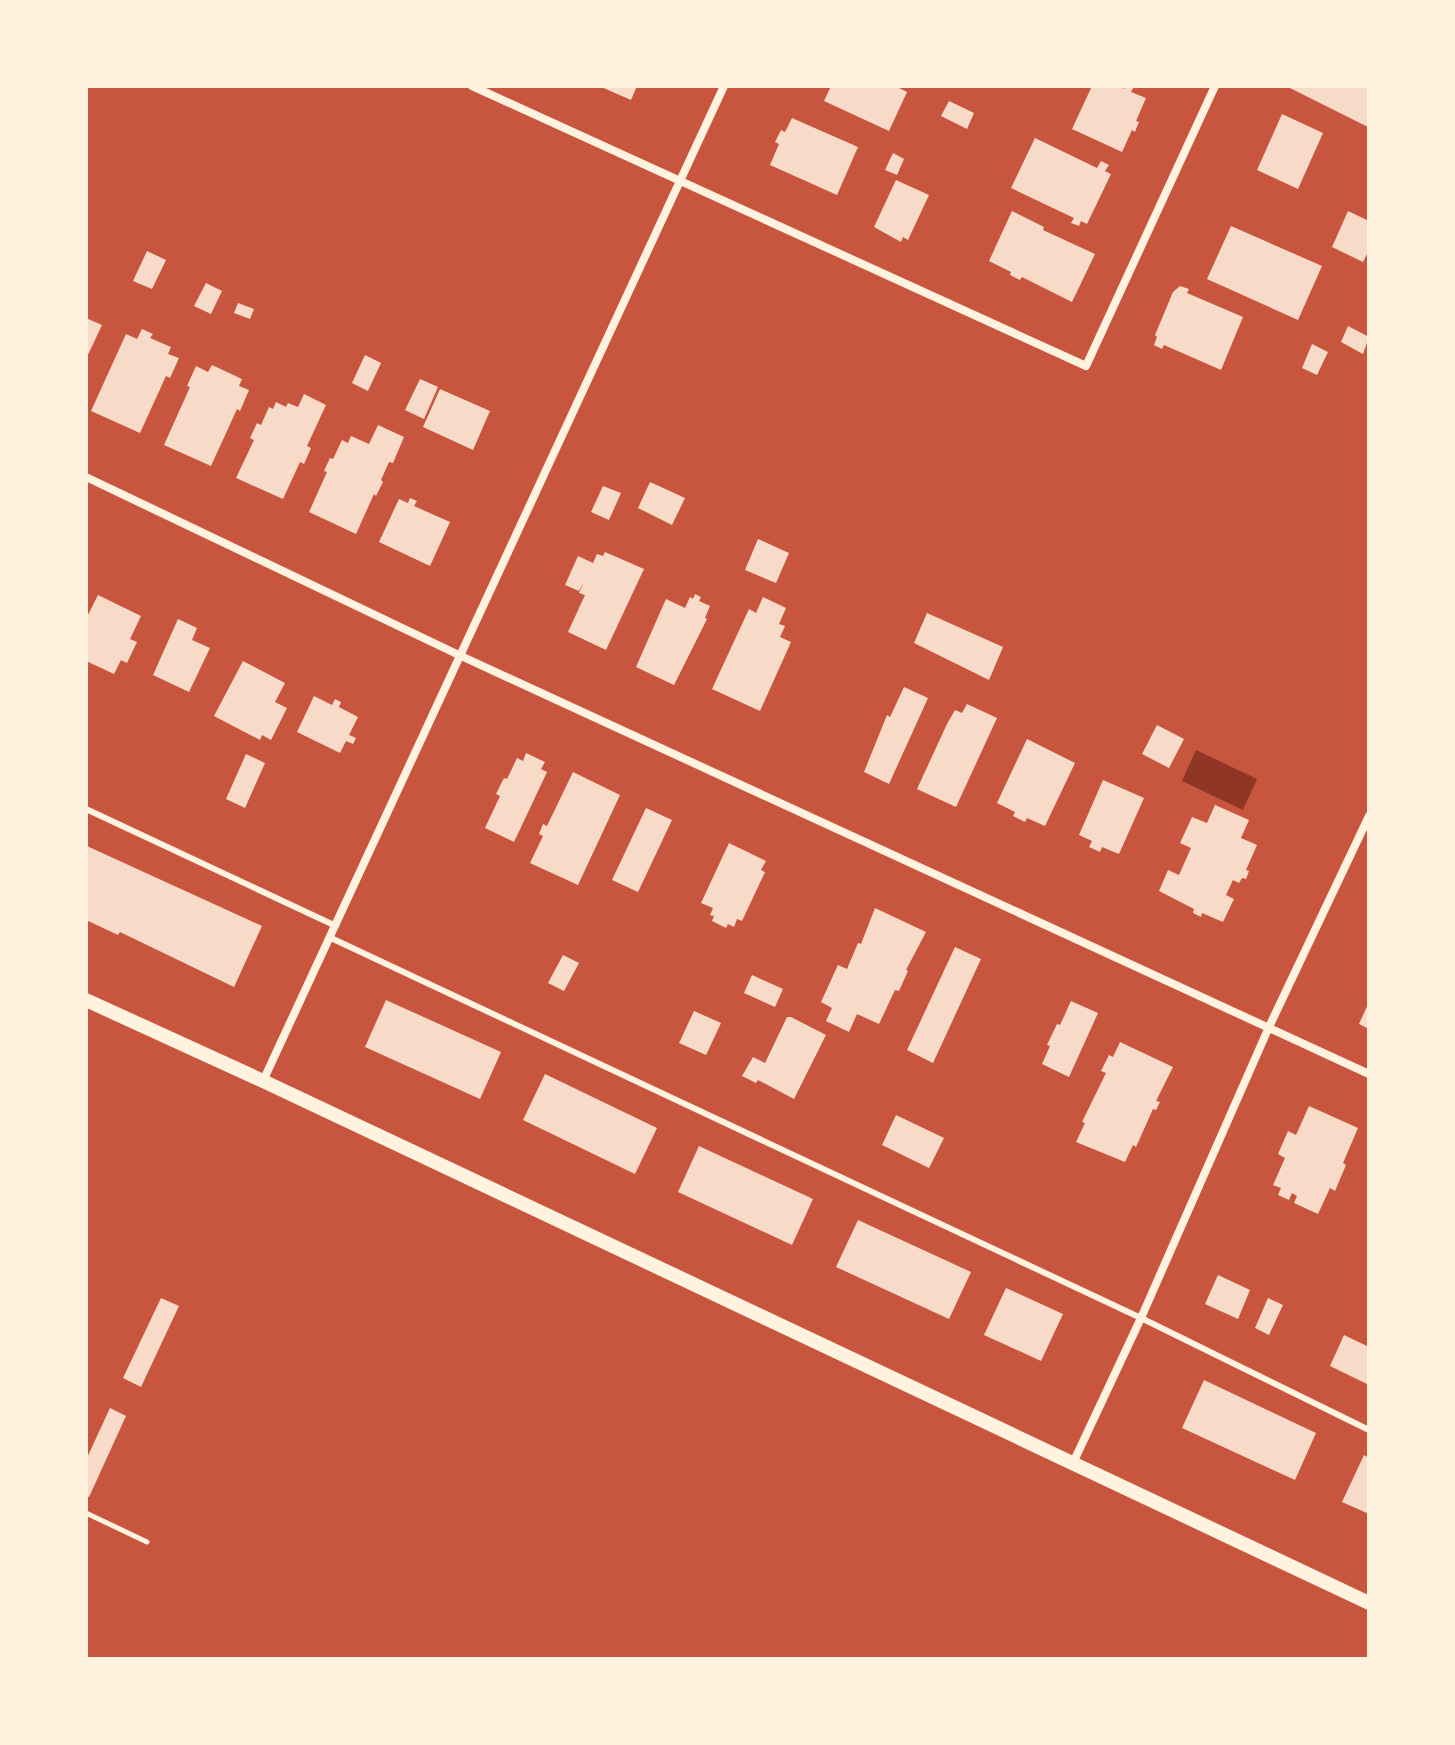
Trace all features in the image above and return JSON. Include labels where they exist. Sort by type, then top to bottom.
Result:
[{"type":"street","points":[[472,86],[1086,366],[1215,86]]},
{"type":"street","points":[[263,1081],[724,86]]},
{"type":"street","points":[[86,477],[461,656],[1369,1074]]},
{"type":"street","points":[[1073,1463],[1141,1318],[1269,1027],[1369,816]]},
{"type":"street","points":[[86,1000],[1369,1603]]},
{"type":"lane","points":[[86,809],[337,926]]},
{"type":"lane","points":[[331,938],[1141,1318],[1369,1430]]},
{"type":"path","points":[[86,1513],[147,1542]]},
{"type":"shaded area","points":[[1196,750],[1257,779],[1243,810],[1182,781]]},
{"type":"building","points":[[599,86],[637,86],[631,100]]},
{"type":"building","points":[[831,86],[895,86],[907,92],[889,131],[824,101]]},
{"type":"building","points":[[1092,86],[1119,86],[1124,89],[1125,86],[1134,86],[1131,92],[1146,98],[1136,121],[1139,122],[1135,132],[1132,130],[1122,152],[1072,129]]},
{"type":"building","points":[[1286,86],[1369,86],[1369,125],[1368,127]]},
{"type":"building","points":[[949,101],[974,113],[967,129],[941,116]]},
{"type":"building","points":[[1282,114],[1323,133],[1298,189],[1257,170]]},
{"type":"building","points":[[792,118],[858,147],[837,195],[770,165],[779,144],[775,142]]},
{"type":"building","points":[[1035,138],[1097,168],[1101,161],[1109,165],[1105,171],[1111,174],[1087,224],[1081,221],[1079,226],[1071,223],[1074,218],[1011,188]]},
{"type":"building","points":[[893,153],[904,159],[897,175],[885,170]]},
{"type":"building","points":[[896,180],[929,195],[908,240],[903,237],[901,242],[874,227]]},
{"type":"building","points":[[1012,211],[1044,227],[1043,230],[1095,254],[1072,302],[1022,277],[1020,280],[989,261]]},
{"type":"building","points":[[1348,211],[1369,221],[1369,250],[1363,262],[1332,247]]},
{"type":"building","points":[[1231,226],[1322,266],[1298,320],[1207,279]]},
{"type":"building","points":[[147,251],[166,260],[152,289],[133,281]]},
{"type":"building","points":[[206,283],[222,291],[211,314],[194,306]]},
{"type":"building","points":[[1180,286],[1189,289],[1187,293],[1243,317],[1221,370],[1164,345],[1162,349],[1154,345],[1155,335],[1173,292]]},
{"type":"building","points":[[238,303],[254,309],[250,319],[234,313]]},
{"type":"building","points":[[86,318],[102,325],[86,359]]},
{"type":"building","points":[[1348,326],[1369,337],[1363,354],[1341,342]]},
{"type":"building","points":[[142,329],[153,334],[150,338],[171,347],[168,354],[179,358],[170,378],[166,376],[140,433],[91,411],[126,334],[137,339]]},
{"type":"building","points":[[1312,344],[1328,352],[1317,375],[1302,368]]},
{"type":"building","points":[[365,355],[381,363],[368,391],[352,383]]},
{"type":"building","points":[[212,365],[242,379],[239,386],[249,390],[211,466],[164,445],[196,366],[208,372]]},
{"type":"building","points":[[420,379],[438,387],[424,419],[405,410]]},
{"type":"building","points":[[440,389],[490,411],[473,450],[423,427]]},
{"type":"building","points":[[304,394],[326,405],[307,446],[311,448],[304,464],[300,462],[283,499],[236,478],[254,440],[250,438],[257,423],[261,425],[269,407],[273,409],[276,402],[286,407],[288,403],[298,407]]},
{"type":"building","points":[[378,425],[404,437],[356,534],[309,512],[327,472],[324,471],[342,440],[348,443],[351,436],[369,444]]},
{"type":"building","points":[[650,482],[685,498],[672,525],[638,508]]},
{"type":"building","points":[[603,486],[621,493],[609,520],[591,512]]},
{"type":"building","points":[[410,498],[417,501],[414,506],[450,522],[430,566],[379,542],[399,499],[408,503]]},
{"type":"building","points":[[758,539],[789,553],[776,583],[745,570]]},
{"type":"building","points":[[605,552],[644,569],[606,650],[568,632],[585,595],[579,593],[584,582],[579,591],[565,585],[578,556],[593,563],[597,554],[603,556]]},
{"type":"building","points":[[695,594],[701,597],[699,601],[710,606],[707,619],[674,685],[636,667],[666,599],[685,608]]},
{"type":"building","points":[[98,595],[141,616],[130,639],[137,642],[127,663],[121,660],[114,674],[86,661],[86,619]]},
{"type":"building","points":[[763,597],[786,608],[779,624],[785,626],[780,637],[791,642],[760,711],[712,689],[749,609],[756,613]]},
{"type":"building","points":[[927,613],[1003,647],[989,680],[914,643]]},
{"type":"building","points":[[178,619],[197,628],[192,640],[210,648],[189,692],[153,675]]},
{"type":"building","points":[[243,661],[285,683],[275,702],[287,708],[271,740],[262,735],[260,740],[214,716]]},
{"type":"building","points":[[904,687],[928,698],[889,784],[864,772],[887,715],[890,717]]},
{"type":"building","points":[[314,696],[332,705],[335,699],[341,702],[339,707],[358,717],[349,735],[356,738],[353,744],[346,741],[340,753],[297,732]]},
{"type":"building","points":[[967,704],[997,718],[956,807],[917,789],[955,710],[962,713]]},
{"type":"building","points":[[1157,725],[1184,739],[1169,768],[1142,754]]},
{"type":"building","points":[[1027,739],[1075,763],[1045,826],[1027,818],[1025,822],[1013,816],[1015,812],[997,803]]},
{"type":"building","points":[[526,753],[545,762],[541,769],[547,772],[514,842],[485,828],[500,796],[496,794],[504,778],[507,779],[517,758],[523,761]]},
{"type":"building","points":[[246,754],[265,763],[245,808],[226,799]]},
{"type":"building","points":[[573,772],[620,795],[578,885],[530,863],[543,836],[539,834],[543,824],[547,826]]},
{"type":"building","points":[[1103,780],[1144,798],[1119,854],[1102,847],[1100,852],[1089,847],[1092,841],[1079,835]]},
{"type":"building","points":[[1215,805],[1249,820],[1241,838],[1257,845],[1246,870],[1249,871],[1246,879],[1242,878],[1239,883],[1233,880],[1226,895],[1234,899],[1223,922],[1202,913],[1201,917],[1193,913],[1194,909],[1159,891],[1168,870],[1179,875],[1191,848],[1180,843],[1192,817],[1207,823]]},
{"type":"building","points":[[646,808],[672,820],[638,892],[612,880]]},
{"type":"building","points":[[86,843],[262,926],[234,987],[120,932],[118,935],[86,920]]},
{"type":"building","points":[[729,843],[766,861],[761,870],[765,872],[742,921],[737,919],[734,927],[728,924],[726,928],[712,921],[714,916],[710,915],[713,908],[701,903]]},
{"type":"building","points":[[875,908],[926,932],[899,991],[895,990],[879,1024],[857,1014],[849,1032],[826,1021],[832,1008],[821,1002],[838,965],[847,969]]},
{"type":"building","points":[[955,947],[981,959],[933,1063],[907,1050]]},
{"type":"building","points":[[563,955],[579,963],[564,991],[548,983]]},
{"type":"building","points":[[752,975],[783,989],[775,1007],[744,993]]},
{"type":"building","points":[[386,1000],[501,1052],[480,1099],[365,1047]]},
{"type":"building","points":[[1071,1001],[1098,1013],[1069,1077],[1042,1064],[1050,1046],[1047,1045]]},
{"type":"building","points":[[1369,1002],[1369,1029],[1359,1024]]},
{"type":"building","points":[[694,1011],[721,1023],[706,1055],[679,1043]]},
{"type":"building","points":[[787,1017],[826,1035],[794,1099],[758,1080],[756,1083],[742,1076],[753,1057],[765,1063]]},
{"type":"building","points":[[1120,1042],[1173,1067],[1156,1101],[1160,1102],[1156,1110],[1153,1109],[1136,1147],[1133,1145],[1125,1162],[1076,1142],[1085,1123],[1082,1122],[1106,1073],[1101,1071]]},
{"type":"building","points":[[545,1074],[657,1128],[635,1174],[523,1120]]},
{"type":"building","points":[[1309,1106],[1358,1128],[1335,1191],[1330,1188],[1318,1214],[1294,1203],[1297,1196],[1292,1193],[1289,1200],[1278,1195],[1281,1188],[1273,1185],[1285,1158],[1278,1154],[1288,1131],[1296,1135]]},
{"type":"building","points":[[896,1115],[944,1138],[929,1168],[882,1145]]},
{"type":"building","points":[[699,1146],[813,1199],[792,1245],[678,1192]]},
{"type":"building","points":[[858,1220],[971,1272],[949,1319],[836,1267]]},
{"type":"building","points":[[1218,1275],[1250,1290],[1238,1319],[1205,1304]]},
{"type":"building","points":[[1006,1288],[1063,1314],[1041,1361],[984,1335]]},
{"type":"building","points":[[161,1298],[179,1306],[141,1387],[123,1378]]},
{"type":"building","points":[[1268,1298],[1283,1305],[1269,1335],[1255,1328]]},
{"type":"building","points":[[1344,1335],[1369,1347],[1369,1385],[1330,1366]]},
{"type":"building","points":[[1204,1380],[1316,1433],[1295,1480],[1182,1428]]},
{"type":"building","points":[[110,1408],[126,1416],[89,1497],[86,1496],[86,1460]]},
{"type":"building","points":[[1364,1455],[1369,1458],[1369,1514],[1342,1502]]}]
